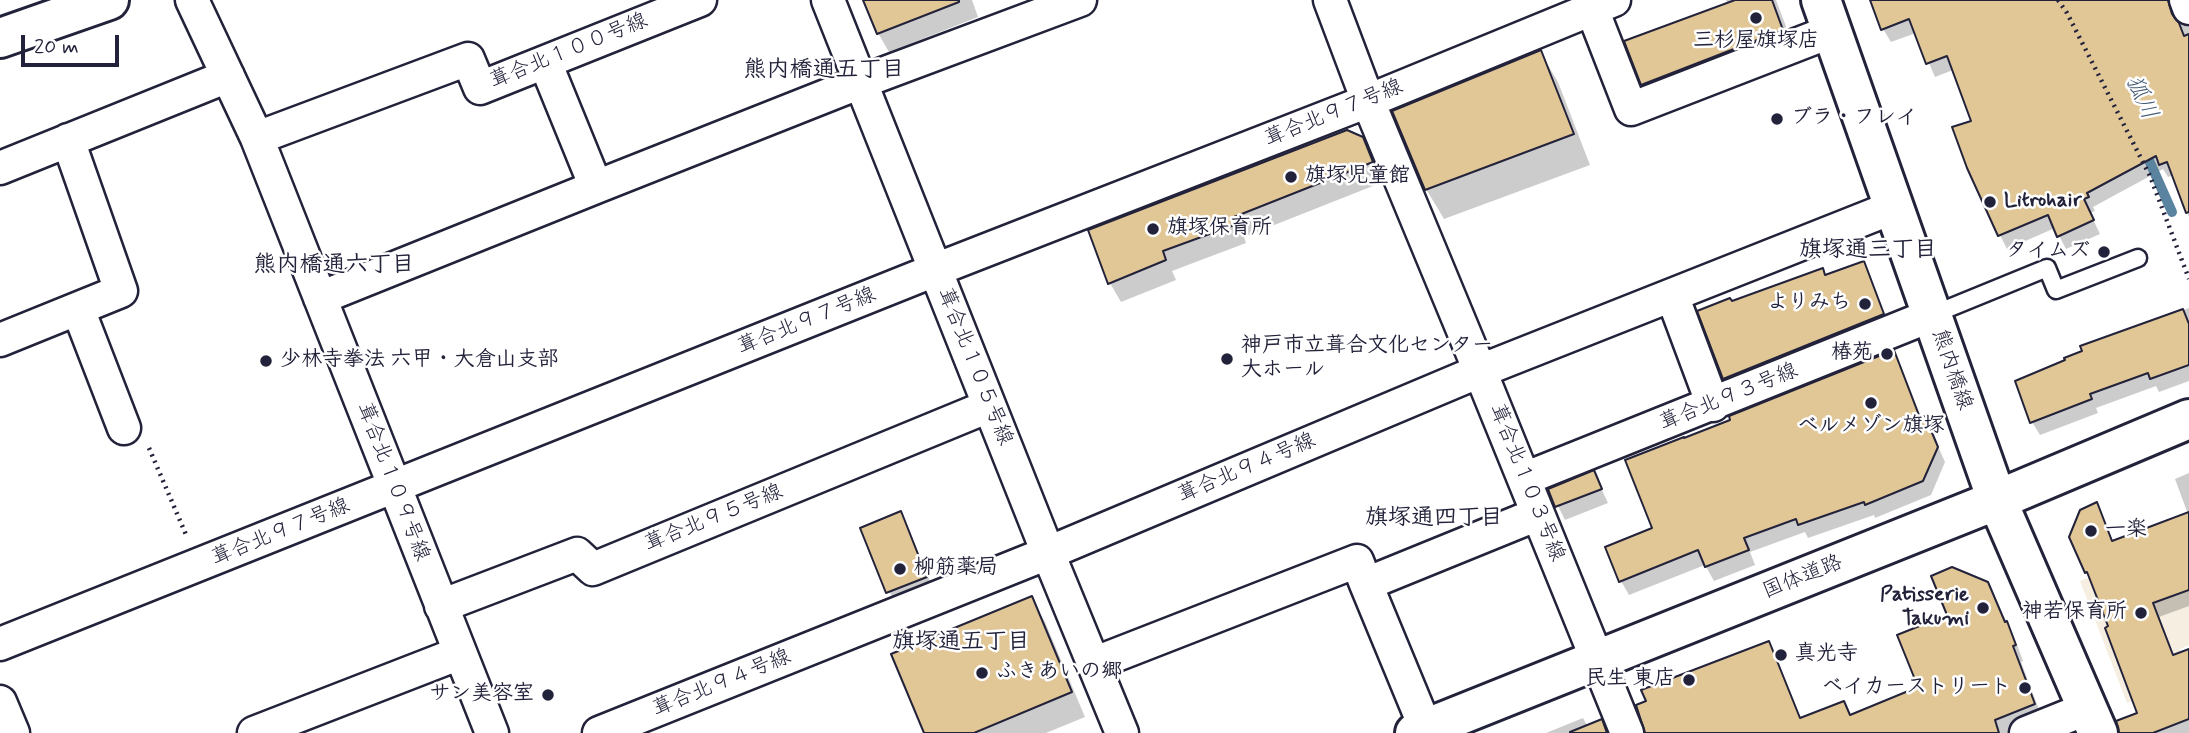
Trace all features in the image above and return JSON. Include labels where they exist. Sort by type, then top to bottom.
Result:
[{"type":"street","points":[[0,38],[109,0]]},
{"type":"street","name":"葺合北１０９号線","points":[[192,0],[257,138],[492,733]]},
{"type":"street","name":"葺合北１００号線","points":[[257,138],[468,59],[480,88],[700,0]]},
{"type":"street","name":"葺合北１０５号線","points":[[828,0],[1122,733]]},
{"type":"street","points":[[320,298],[861,82],[1080,0]]},
{"type":"street","name":"葺合北１０３号線","points":[[1330,0],[1368,101],[1627,733]]},
{"type":"street","points":[[2186,0],[2189,8]]},
{"type":"street","points":[[1603,4],[1631,109],[1826,15]]},
{"type":"street","name":"葺合北９７号線","points":[[0,644],[935,270],[1368,101],[1603,4]]},
{"type":"street","name":"熊内橋線","points":[[1826,15],[1997,500],[2093,721]]},
{"type":"street","points":[[545,62],[596,187]]},
{"type":"street","points":[[0,168],[228,76]]},
{"type":"street","points":[[0,340],[121,291],[68,140]]},
{"type":"street","name":"葺合北９４号線","points":[[599,733],[1048,553],[1480,371],[1894,206]]},
{"type":"street","points":[[1672,295],[1713,405]]},
{"type":"street","points":[[78,309],[124,428]]},
{"type":"street","name":"葺合北９３号線","points":[[1524,479],[1932,315]]},
{"type":"street","name":"葺合北９５号線","points":[[441,606],[577,554],[593,569],[989,406]]},
{"type":"street","name":"国体道路","points":[[1420,731],[1997,500],[2189,419]]},
{"type":"street","points":[[1366,584],[1538,514]]},
{"type":"street","points":[[1093,664],[1357,561],[1420,731]]},
{"type":"street","points":[[254,733],[460,653]]},
{"type":"street","points":[[0,702],[13,733]]},
{"type":"street","points":[[2026,733],[2093,721]]},
{"type":"lane","points":[[1932,315],[2047,268],[2056,290],[2138,258]]},
{"type":"path","points":[[2058,0],[2150,176],[2189,279]]},
{"type":"path","points":[[2150,200],[2158,197]]},
{"type":"path","points":[[124,428],[138,423],[199,565]]},
{"type":"shaded area","name":"神若保育所","points":[[2189,538],[2189,645],[2180,649],[2189,670],[2189,679],[2127,703],[2080,581]]},
{"type":"building","points":[[863,0],[959,0],[959,2],[877,34]]},
{"type":"building","points":[[1735,0],[1772,0],[1783,30],[1641,85],[1624,41]]},
{"type":"building","points":[[1870,0],[2168,0],[2184,36],[2189,34],[2189,212],[2186,213],[2167,162],[2159,165],[2156,156],[2087,193],[2089,197],[2084,199],[2094,220],[2057,237],[2048,215],[1998,236],[1967,168],[1952,127],[1971,121],[1947,56],[1926,64],[1909,19],[1881,30]]},
{"type":"building","points":[[1541,50],[1574,134],[1425,190],[1392,111]]},
{"type":"building","points":[[1347,130],[1363,137],[1373,162],[1234,217],[1237,224],[1163,251],[1166,260],[1108,284],[1088,230]]},
{"type":"building","points":[[1864,261],[1884,314],[1723,379],[1697,311],[1823,268],[1825,275]]},
{"type":"building","points":[[2183,309],[2189,324],[2189,365],[2150,379],[2148,373],[2090,394],[2092,399],[2030,423],[2015,381],[2082,351],[2080,346]]},
{"type":"building","points":[[1894,350],[1920,418],[1925,416],[1938,447],[1923,481],[1865,505],[1864,502],[1798,525],[1796,519],[1744,538],[1749,550],[1705,567],[1698,550],[1619,582],[1605,547],[1652,528],[1625,460],[1730,420],[1729,416]]},
{"type":"building","points":[[1594,470],[1602,489],[1555,507],[1548,489]]},
{"type":"building","points":[[2097,502],[2112,541],[2189,512],[2189,590],[2153,603],[2173,655],[2189,649],[2189,719],[2153,733],[2119,733],[2116,721],[2137,713],[2105,628],[2108,626],[2087,572],[2085,573],[2069,537],[2080,510]]},
{"type":"building","points":[[901,511],[927,577],[886,593],[860,528]]},
{"type":"building","points":[[1952,567],[1988,582],[2005,622],[2007,621],[2016,645],[2013,646],[2035,704],[1995,720],[1999,733],[1645,733],[1636,705],[1646,701],[1641,690],[1769,641],[1800,718],[1844,701],[1850,715],[1918,687],[1897,635],[1947,615],[1931,576]]},
{"type":"building","name":"ふきあいの郷","points":[[1032,596],[1072,692],[974,733],[924,733],[891,654]]},
{"type":"building","points":[[1602,719],[1607,733],[1570,733],[1570,732]]},
{"type":"waterway","name":"狐川","points":[[2144,149],[2172,212]]},
{"type":"place","name":"三杉屋旗塚店","points":[[1756,18]]},
{"type":"place","name":"ブラ・フレイ","points":[[1777,119]]},
{"type":"place","name":"旗塚児童館","points":[[1291,177]]},
{"type":"place","name":"Litrohair","points":[[1990,202]]},
{"type":"place","name":"旗塚保育所","points":[[1153,229]]},
{"type":"place","name":"タイムズ","points":[[2104,252]]},
{"type":"place","name":"よりみち","points":[[1865,304]]},
{"type":"place","name":"椿苑","points":[[1887,354]]},
{"type":"place","name":"神戸市立葺合文化センター 大ホール","points":[[1227,359]]},
{"type":"place","name":"少林寺拳法 六甲・大倉山支部","points":[[266,361]]},
{"type":"place","name":"ベルメゾン旗塚","points":[[1871,403]]},
{"type":"place","name":"一楽","points":[[2091,531]]},
{"type":"place","name":"柳筋薬局","points":[[900,569]]},
{"type":"place","name":"Patisserie Takumi","points":[[1983,608]]},
{"type":"place","name":"神若保育所","points":[[2141,613]]},
{"type":"place","name":"真光寺","points":[[1781,655]]},
{"type":"place","name":"ふきあいの郷","points":[[982,673]]},
{"type":"place","name":"民生 東店","points":[[1689,680]]},
{"type":"place","name":"ベイカーストリート","points":[[2025,688]]},
{"type":"place","name":"サン美容室","points":[[548,695]]},
{"type":"district","name":"熊内橋通五丁目","points":[[824,71]]},
{"type":"district","name":"旗塚通三丁目","points":[[1868,251]]},
{"type":"district","name":"熊内橋通六丁目","points":[[334,266]]},
{"type":"district","name":"旗塚通四丁目","points":[[1434,519]]},
{"type":"district","name":"旗塚通五丁目","points":[[961,643]]}]
